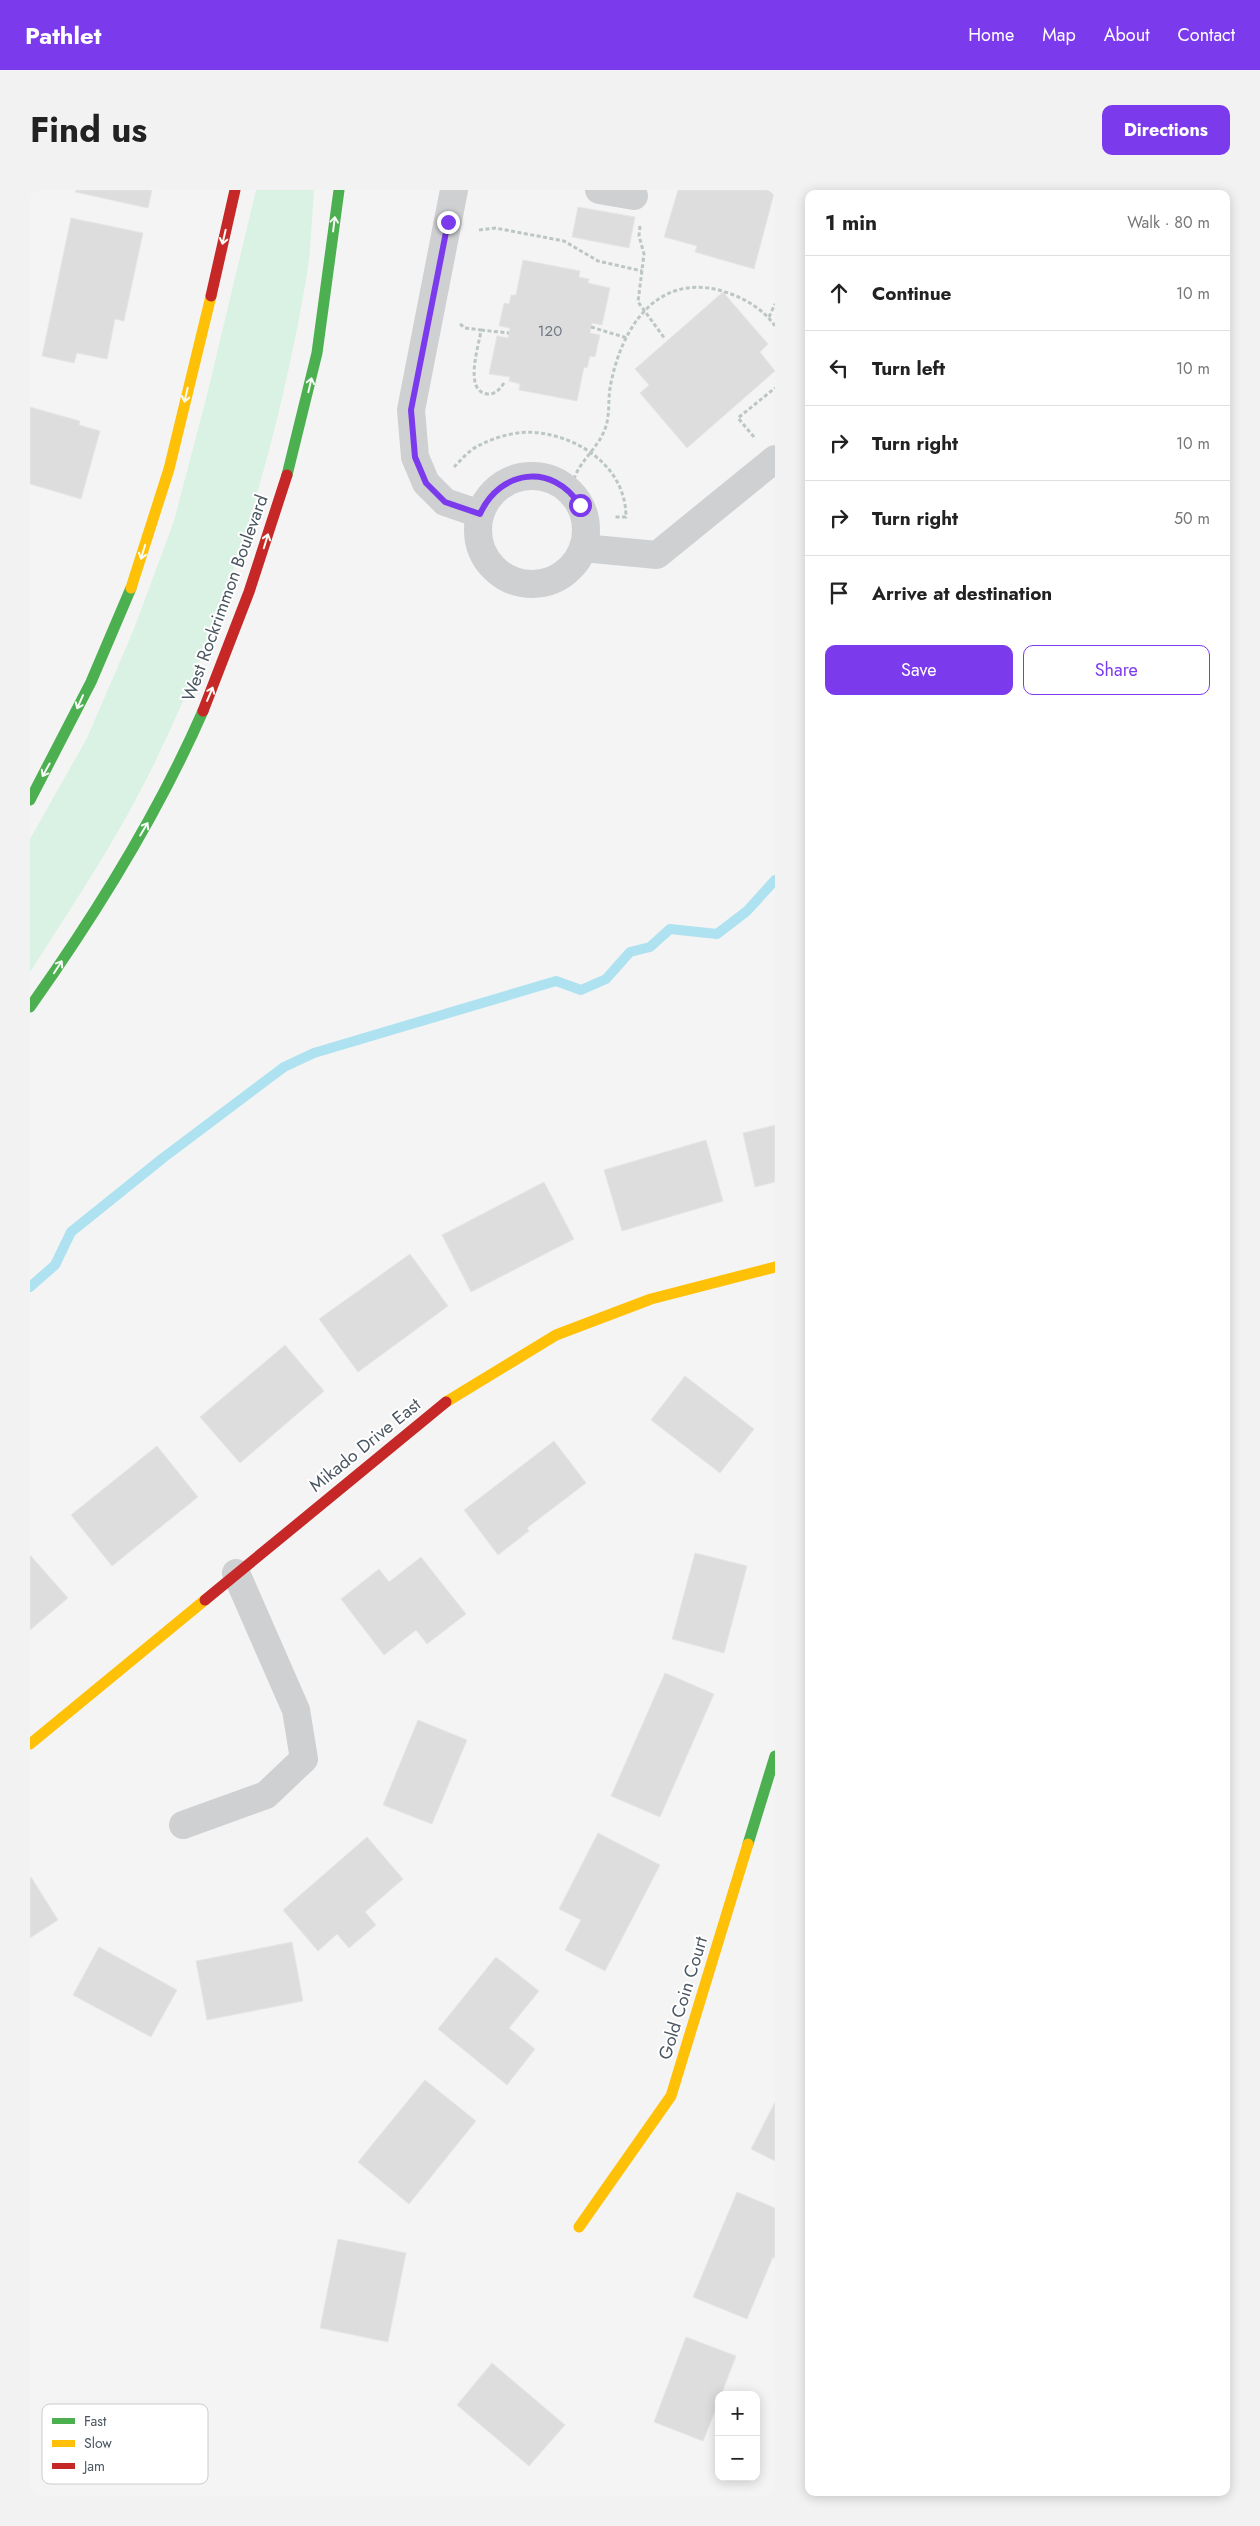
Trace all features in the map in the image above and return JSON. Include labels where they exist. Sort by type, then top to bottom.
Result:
[{"type":"main road","points":[[30,800],[63,741],[107,643],[140,560],[172,456],[236,190]]},
{"type":"main road","name":"West Rockrimmon Boulevard","points":[[30,1007],[91,916],[148,821],[191,738],[223,664],[262,557],[297,441],[321,332],[339,190]]},
{"type":"main road","name":"Mikado Drive East","points":[[30,1744],[236,1572],[454,1395],[556,1335],[651,1300],[775,1267]]},
{"type":"main road","name":"Gold Coin Court","points":[[579,2227],[671,2096],[775,1756]]},
{"type":"street","points":[[454,190],[411,410],[415,457],[426,483],[445,502],[480,514]]},
{"type":"street","points":[[599,190],[637,207]]},
{"type":"street","points":[[583,548],[656,555],[774,460]]},
{"type":"street","points":[[540,476],[551,480],[569,492],[580,505],[585,522],[583,548],[575,562],[552,580],[537,584],[515,581],[496,570],[486,558],[480,544],[478,529],[480,514],[491,495],[508,482],[518,478],[540,476]]},
{"type":"street","points":[[183,1825],[266,1795],[304,1759],[296,1710],[236,1572]]},
{"type":"path","points":[[637,207],[639,236],[644,254],[638,298],[643,312],[665,340]]},
{"type":"path","points":[[474,228],[495,228],[564,241],[598,262],[642,271]]},
{"type":"path","points":[[569,492],[577,472],[605,428],[616,364],[627,338],[643,312],[670,291],[689,286],[706,287],[738,295],[770,318],[775,326]]},
{"type":"path","points":[[770,318],[775,304]]},
{"type":"path","points":[[459,323],[465,328],[509,333]]},
{"type":"path","points":[[591,327],[627,338]]},
{"type":"path","points":[[481,330],[474,378],[475,386],[482,392],[492,394],[498,391],[504,383]]},
{"type":"path","points":[[774,460],[738,418],[775,388]]},
{"type":"path","points":[[431,488],[478,445],[512,434],[539,433],[561,439],[591,452],[612,472],[626,503],[626,517],[609,517]]},
{"type":"green space","points":[[256,190],[314,190],[307,274],[296,336],[282,398],[249,521],[207,642],[157,758],[113,840],[30,972],[30,839],[87,738],[134,629],[174,521],[207,395]]},
{"type":"building","points":[[76,190],[152,190],[148,208],[75,192]]},
{"type":"building","points":[[678,190],[775,190],[754,269],[695,252],[697,246],[664,237]]},
{"type":"building","points":[[578,207],[635,217],[629,248],[572,237]]},
{"type":"building","points":[[71,218],[143,233],[124,321],[115,319],[107,359],[77,353],[74,363],[42,356]]},
{"type":"building","points":[[523,260],[580,271],[579,277],[589,279],[588,283],[610,288],[602,325],[592,323],[590,333],[600,335],[595,357],[590,356],[587,368],[584,367],[577,401],[519,390],[520,384],[509,381],[510,377],[489,374],[497,336],[508,338],[510,328],[499,326],[504,303],[509,304],[511,295],[516,295]]},
{"type":"building","points":[[723,292],[768,344],[760,352],[775,371],[687,448],[640,393],[649,385],[635,369]]},
{"type":"building","points":[[30,407],[80,421],[79,425],[100,431],[81,499],[30,484]]},
{"type":"building","points":[[775,1125],[775,1182],[755,1187],[743,1133]]},
{"type":"building","points":[[706,1140],[723,1201],[622,1231],[604,1170]]},
{"type":"building","points":[[544,1182],[574,1239],[471,1292],[442,1235]]},
{"type":"building","points":[[410,1254],[448,1306],[358,1372],[319,1319]]},
{"type":"building","points":[[285,1345],[324,1391],[240,1463],[200,1417]]},
{"type":"building","points":[[685,1376],[754,1429],[720,1473],[651,1420]]},
{"type":"building","points":[[554,1441],[586,1483],[527,1528],[529,1531],[498,1555],[464,1510]]},
{"type":"building","points":[[157,1446],[198,1497],[112,1566],[71,1515]]},
{"type":"building","points":[[695,1553],[747,1566],[724,1653],[672,1639]]},
{"type":"building","points":[[30,1555],[68,1598],[30,1630]]},
{"type":"building","points":[[421,1557],[466,1614],[427,1644],[416,1630],[384,1655],[341,1599],[379,1569],[389,1582]]},
{"type":"building","points":[[665,1673],[714,1694],[660,1817],[611,1796]]},
{"type":"building","points":[[418,1720],[467,1740],[432,1824],[383,1805]]},
{"type":"building","points":[[598,1833],[660,1865],[605,1971],[565,1950],[581,1920],[559,1909]]},
{"type":"building","points":[[367,1837],[403,1879],[365,1912],[376,1925],[349,1948],[337,1934],[318,1951],[283,1910]]},
{"type":"building","points":[[30,1878],[58,1920],[30,1938]]},
{"type":"building","points":[[292,1942],[303,2001],[207,2020],[196,1961]]},
{"type":"building","points":[[99,1947],[177,1990],[151,2037],[73,1995]]},
{"type":"building","points":[[496,1957],[539,1991],[509,2028],[535,2049],[507,2085],[438,2029]]},
{"type":"building","points":[[425,2080],[476,2121],[409,2204],[358,2162]]},
{"type":"building","points":[[775,2102],[775,2161],[751,2149]]},
{"type":"building","points":[[737,2192],[775,2208],[775,2258],[773,2257],[747,2319],[693,2297]]},
{"type":"building","points":[[338,2239],[406,2253],[388,2342],[320,2328]]},
{"type":"building","points":[[686,2337],[736,2356],[723,2391],[715,2391],[715,2411],[703,2441],[654,2422]]},
{"type":"building","points":[[492,2363],[565,2425],[529,2466],[457,2405]]},
{"type":"waterway","points":[[30,1287],[55,1265],[71,1232],[163,1158],[284,1067],[314,1053],[556,981],[581,990],[606,979],[630,952],[650,947],[670,929],[717,934],[747,911],[775,880]]},
{"type":"traffic: fast","points":[[287,475],[317,353],[339,190]]},
{"type":"traffic: fast","points":[[30,800],[91,682],[131,588]]},
{"type":"traffic: fast","points":[[30,1007],[124,864],[166,788],[203,711]]},
{"type":"traffic: fast","points":[[748,1844],[775,1756]]},
{"type":"traffic: slow","points":[[131,588],[169,469],[211,296]]},
{"type":"traffic: slow","points":[[446,1402],[556,1335],[651,1299],[775,1267]]},
{"type":"traffic: slow","points":[[30,1744],[205,1600]]},
{"type":"traffic: slow","points":[[579,2227],[671,2096],[748,1844]]},
{"type":"traffic: jam","points":[[211,296],[235,190]]},
{"type":"traffic: jam","points":[[203,711],[249,592],[287,475]]},
{"type":"traffic: jam","points":[[205,1600],[446,1402]]},
{"type":"route","points":[[448,222],[411,410],[415,457],[426,483],[445,502],[480,514],[491,495],[508,482],[518,478],[540,476],[561,485],[580,505]]}]
